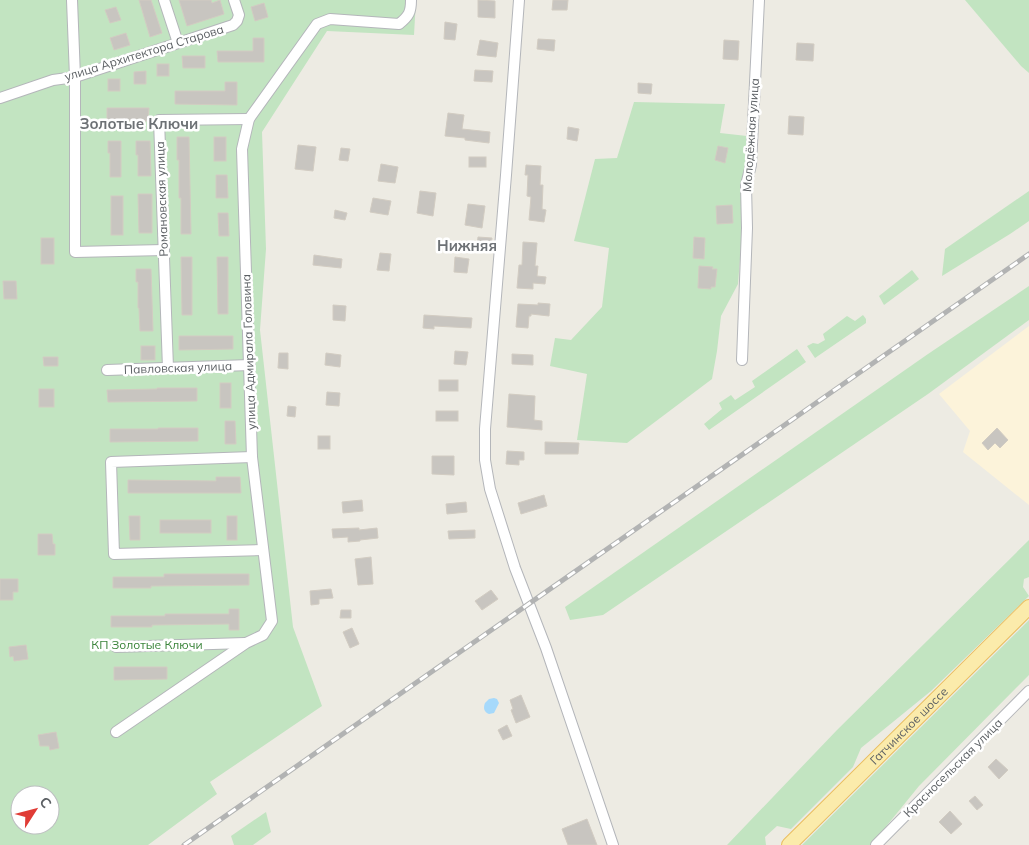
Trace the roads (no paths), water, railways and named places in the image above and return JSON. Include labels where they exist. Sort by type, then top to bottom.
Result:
[{"type":"main road","name":"Гатчинское шоссе","points":[[789,845],[1029,608]]},
{"type":"street","points":[[72,0],[75,77],[75,252],[164,250]]},
{"type":"street","points":[[164,0],[178,43]]},
{"type":"street","name":"улица Архитектора Старова","points":[[0,98],[53,80],[75,77],[233,25],[239,15],[234,0]]},
{"type":"street","name":"улица Адмирала Головина","points":[[116,732],[246,643],[263,635],[272,621],[252,457],[242,149],[249,119],[317,24],[330,19],[399,24],[407,18],[412,0]]},
{"type":"street","points":[[519,0],[506,184],[485,429],[485,460],[490,489],[515,568],[546,648],[612,845]]},
{"type":"street","name":"Молодёжная улица","points":[[742,360],[747,228],[746,184],[751,165],[759,0]]},
{"type":"street","name":"Романовская улица","points":[[168,368],[160,120],[249,119]]},
{"type":"street","name":"Павловская улица","points":[[107,370],[250,365]]},
{"type":"street","points":[[252,457],[111,462],[114,554],[262,550]]},
{"type":"street","points":[[116,647],[246,643]]},
{"type":"street","name":"Красносельская улица","points":[[876,845],[1029,692]]},
{"type":"water","points":[[494,698],[499,703],[494,713],[489,714],[485,711],[484,705],[489,699]]},
{"type":"railway","points":[[184,845],[1029,254]]},
{"type":"district","name":"Золотые Ключи","points":[[139,124]]},
{"type":"district","name":"Нижняя","points":[[467,246]]},
{"type":"park label","name":"КП Золотые Ключи","points":[[147,645]]}]
